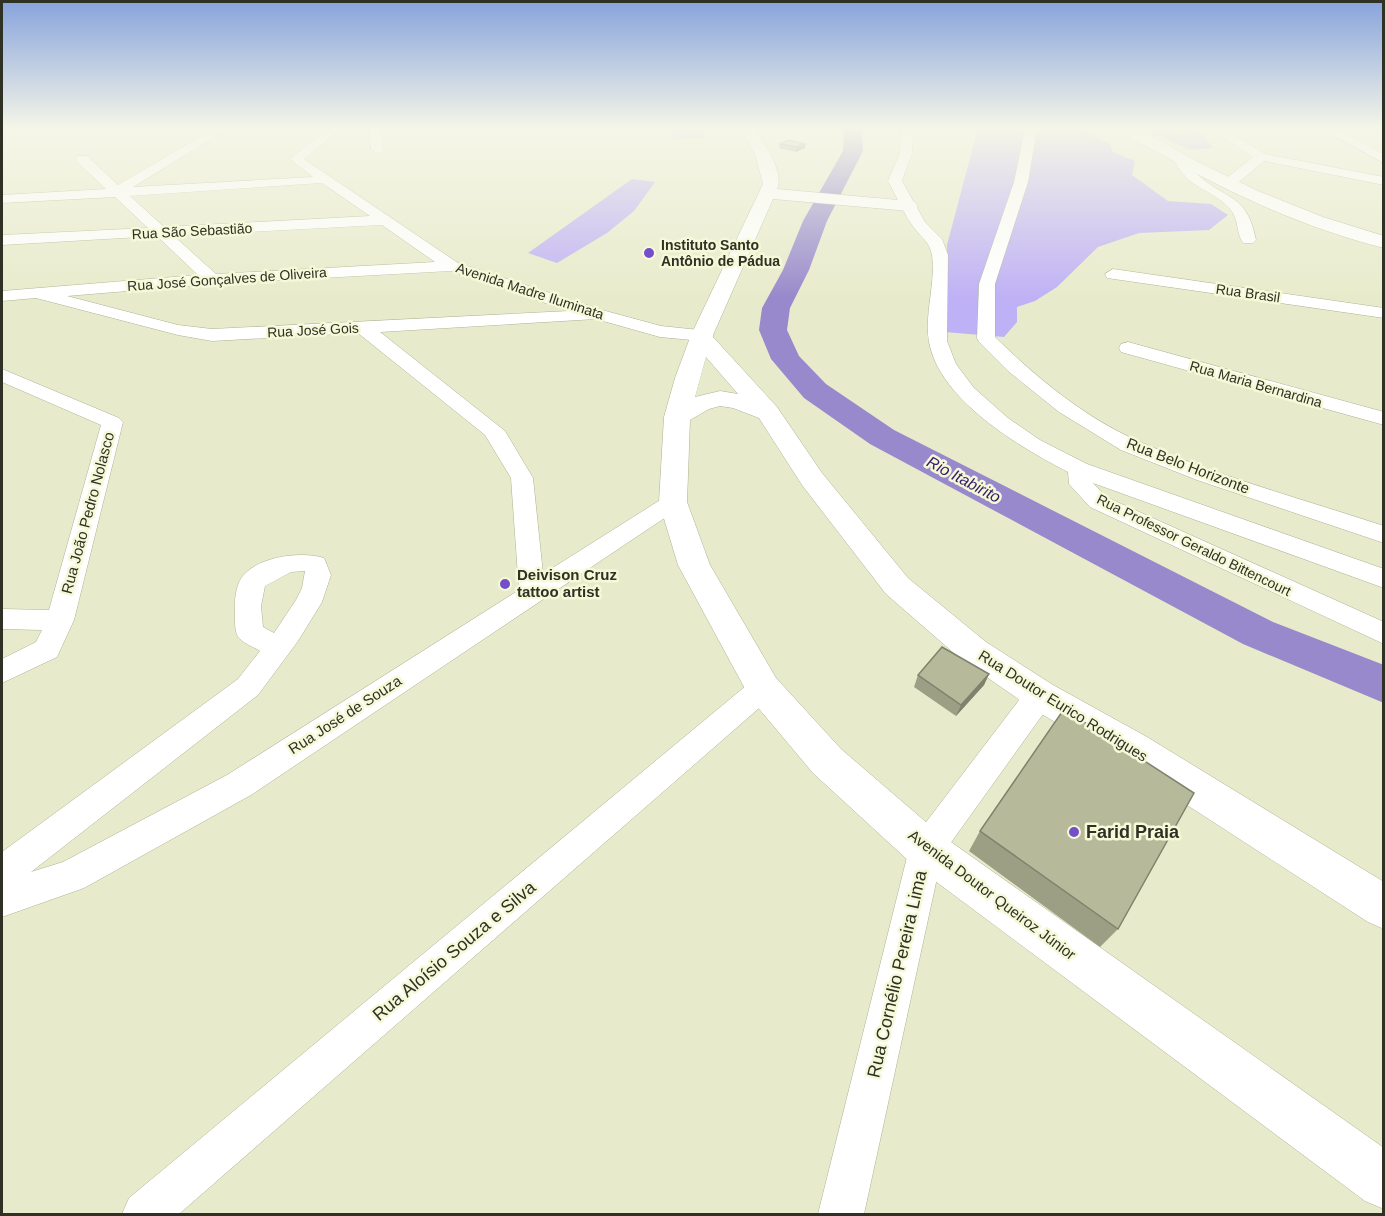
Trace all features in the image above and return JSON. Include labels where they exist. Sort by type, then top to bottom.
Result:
[{"type":"main road","points":[[771,185],[769,193],[870,204],[905,200]]},
{"type":"main road","points":[[1230,185],[1321,224],[1383,242]]},
{"type":"main road","name":"Avenida Doutor Queiroz Júnior","points":[[769,193],[762,203],[702,337],[677,417],[672,502],[694,565],[763,687],[827,761],[926,849],[1383,1182]]},
{"type":"main road","points":[[870,204],[919,224]]},
{"type":"main road","name":"Rua Doutor Eurico Rodrigues","points":[[702,337],[768,412],[812,479],[897,586],[974,651],[1040,695],[1133,749],[1383,907]]},
{"type":"main road","points":[[677,417],[705,400],[720,398],[736,399],[768,412]]},
{"type":"street","points":[[111,185],[212,279]]},
{"type":"street","points":[[118,191],[128,185]]},
{"type":"street","points":[[2,199],[247,185]]},
{"type":"street","name":"Avenida Madre Iluminata","points":[[332,185],[452,266],[596,314],[660,331],[702,337]]},
{"type":"street","points":[[897,185],[919,224],[934,239],[940,255],[938,341],[947,365],[967,392],[1000,423],[1032,445],[1079,469],[1383,579]]},
{"type":"street","name":"Rua Belo Horizonte","points":[[1020,185],[987,285],[986,338],[1015,367],[1065,408],[1130,445],[1205,475],[1383,535]]},
{"type":"street","points":[[1206,185],[1232,200],[1247,225],[1248,240]]},
{"type":"street","name":"Rua São Sebastião","points":[[2,240],[383,220]]},
{"type":"street","name":"Rua José Gonçalves de Oliveira","points":[[2,296],[212,279],[452,266]]},
{"type":"street","name":"Rua Brasil","points":[[1113,274],[1383,313]]},
{"type":"street","name":"Rua José Gois","points":[[35,293],[194,333],[212,334],[528,320],[596,314]]},
{"type":"street","points":[[362,327],[494,431],[522,478],[532,592]]},
{"type":"street","name":"Rua Maria Bernardina","points":[[1128,348],[1383,420]]},
{"type":"street","name":"Rua João Pedro Nolasco","points":[[2,375],[112,422],[60,620],[47,649],[2,672]]},
{"type":"street","name":"Rua Professor Geraldo Bittencourt","points":[[1079,469],[1081,484],[1098,502],[1383,634]]},
{"type":"street","name":"Rua José de Souza","points":[[2,899],[71,876],[239,785],[672,502]]},
{"type":"street","points":[[2,619],[60,620]]},
{"type":"street","points":[[2,873],[248,687],[278,648]]},
{"type":"street","name":"Rua Aloísio Souza e Silva","points":[[145,1215],[763,687]]},
{"type":"street","name":"Rua Cornélio Pereira Lima","points":[[841,1215],[926,849],[1040,695]]},
{"type":"shaded area","points":[[624,185],[653,185],[634,211],[607,233],[557,263],[528,253]]},
{"type":"shaded area","points":[[963,185],[1145,185],[1168,201],[1211,204],[1228,215],[1209,230],[1139,233],[1098,247],[1057,287],[1035,301],[1017,307],[1017,322],[1004,337],[945,332],[947,245]]},
{"type":"building","points":[[942,647],[989,674],[961,705],[918,675]]},
{"type":"building","name":"Farid Praia","points":[[1064,709],[1194,793],[1118,929],[980,831]]},
{"type":"waterway","name":"Rio Itabirito","points":[[835,185],[815,221],[796,270],[776,308],[773,330],[786,359],[815,391],[882,437],[1258,633],[1384,685]]},
{"type":"place","name":"Instituto Santo Antônio de Pádua","points":[[649,253]]},
{"type":"place","name":"Deivison Cruz tattoo artist","points":[[505,584]]},
{"type":"place","name":"Farid Praia","points":[[1074,832]]}]
